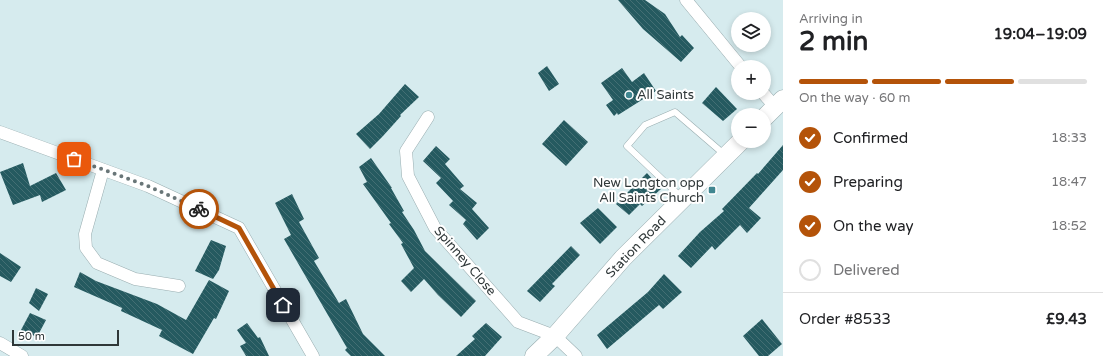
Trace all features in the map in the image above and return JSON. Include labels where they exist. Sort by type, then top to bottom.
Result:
[{"type":"street","points":[[686,0],[735,60]]},
{"type":"street","name":"Spinney Close","points":[[428,117],[406,151],[408,176],[435,228],[518,322],[556,336]]},
{"type":"street","points":[[0,132],[148,186],[239,228],[313,356]]},
{"type":"street","name":"Station Road","points":[[534,356],[556,336],[623,258],[734,148]]},
{"type":"street","points":[[103,170],[85,234],[86,248],[97,263],[135,279],[179,286]]},
{"type":"street","points":[[556,336],[576,356]]},
{"type":"street","points":[[0,343],[22,356]]},
{"type":"lane","points":[[683,199],[627,146],[645,125],[675,112],[726,156]]},
{"type":"building","points":[[618,0],[645,0],[665,14],[680,37],[682,35],[694,48],[681,62],[643,29]]},
{"type":"building","points":[[547,66],[559,84],[549,91],[538,73]]},
{"type":"building","name":"All Saints","points":[[622,68],[632,82],[644,73],[656,91],[614,116],[606,105],[613,100],[601,83]]},
{"type":"building","points":[[405,84],[419,97],[400,115],[401,116],[370,149],[356,134],[379,114]]},
{"type":"building","points":[[716,87],[736,108],[731,108],[731,114],[723,121],[702,103]]},
{"type":"building","points":[[564,120],[588,142],[566,166],[542,144]]},
{"type":"building","points":[[783,145],[783,170],[749,208],[761,218],[747,233],[740,225],[715,250],[712,246],[691,268],[678,256],[700,232],[724,211],[722,209],[757,173],[758,174]]},
{"type":"building","points":[[436,146],[450,159],[445,164],[464,186],[460,189],[477,203],[472,209],[489,228],[477,240],[463,224],[466,220],[449,205],[453,201],[436,183],[441,178],[423,161]]},
{"type":"building","points":[[371,158],[392,188],[404,211],[402,212],[425,251],[476,301],[461,317],[424,279],[411,292],[401,281],[414,268],[401,244],[403,243],[389,224],[391,223],[363,184],[367,182],[359,167]]},
{"type":"building","points":[[23,163],[30,186],[56,173],[66,190],[42,202],[40,195],[13,205],[0,172]]},
{"type":"building","points":[[647,173],[661,189],[642,206],[640,204],[629,215],[616,204]]},
{"type":"building","points":[[292,194],[304,219],[299,222],[319,258],[314,261],[339,303],[346,299],[363,334],[385,356],[351,356],[345,350],[347,348],[284,239],[291,235],[275,203]]},
{"type":"building","points":[[598,208],[617,227],[600,244],[580,223]]},
{"type":"building","points":[[211,240],[226,246],[219,270],[213,279],[195,271]]},
{"type":"building","points":[[571,246],[580,255],[552,284],[555,286],[540,302],[527,291]]},
{"type":"building","points":[[0,253],[21,267],[11,282],[0,276]]},
{"type":"building","points":[[80,272],[96,281],[157,304],[186,320],[209,280],[229,291],[216,319],[214,318],[193,354],[159,336],[162,330],[121,311],[122,308],[74,287]]},
{"type":"building","points":[[664,274],[682,292],[663,309],[659,305],[607,349],[597,335],[648,292]]},
{"type":"building","points":[[36,288],[48,294],[39,311],[29,303]]},
{"type":"building","points":[[30,313],[46,320],[37,337],[21,330]]},
{"type":"building","points":[[762,319],[782,344],[768,356],[759,356],[743,336]]},
{"type":"building","points":[[247,323],[258,338],[260,337],[269,356],[246,356],[240,346],[246,343],[237,330]]},
{"type":"building","points":[[486,323],[502,337],[485,356],[456,356],[475,339],[472,336]]},
{"type":"way so far","points":[[74,159],[148,186],[199,209]]},
{"type":"place","name":"All Saints","points":[[629,95]]},
{"type":"place","name":"New Longton opp All Saints Church","points":[[712,190]]},
{"type":"route","points":[[199,209],[239,228],[283,305]]}]
